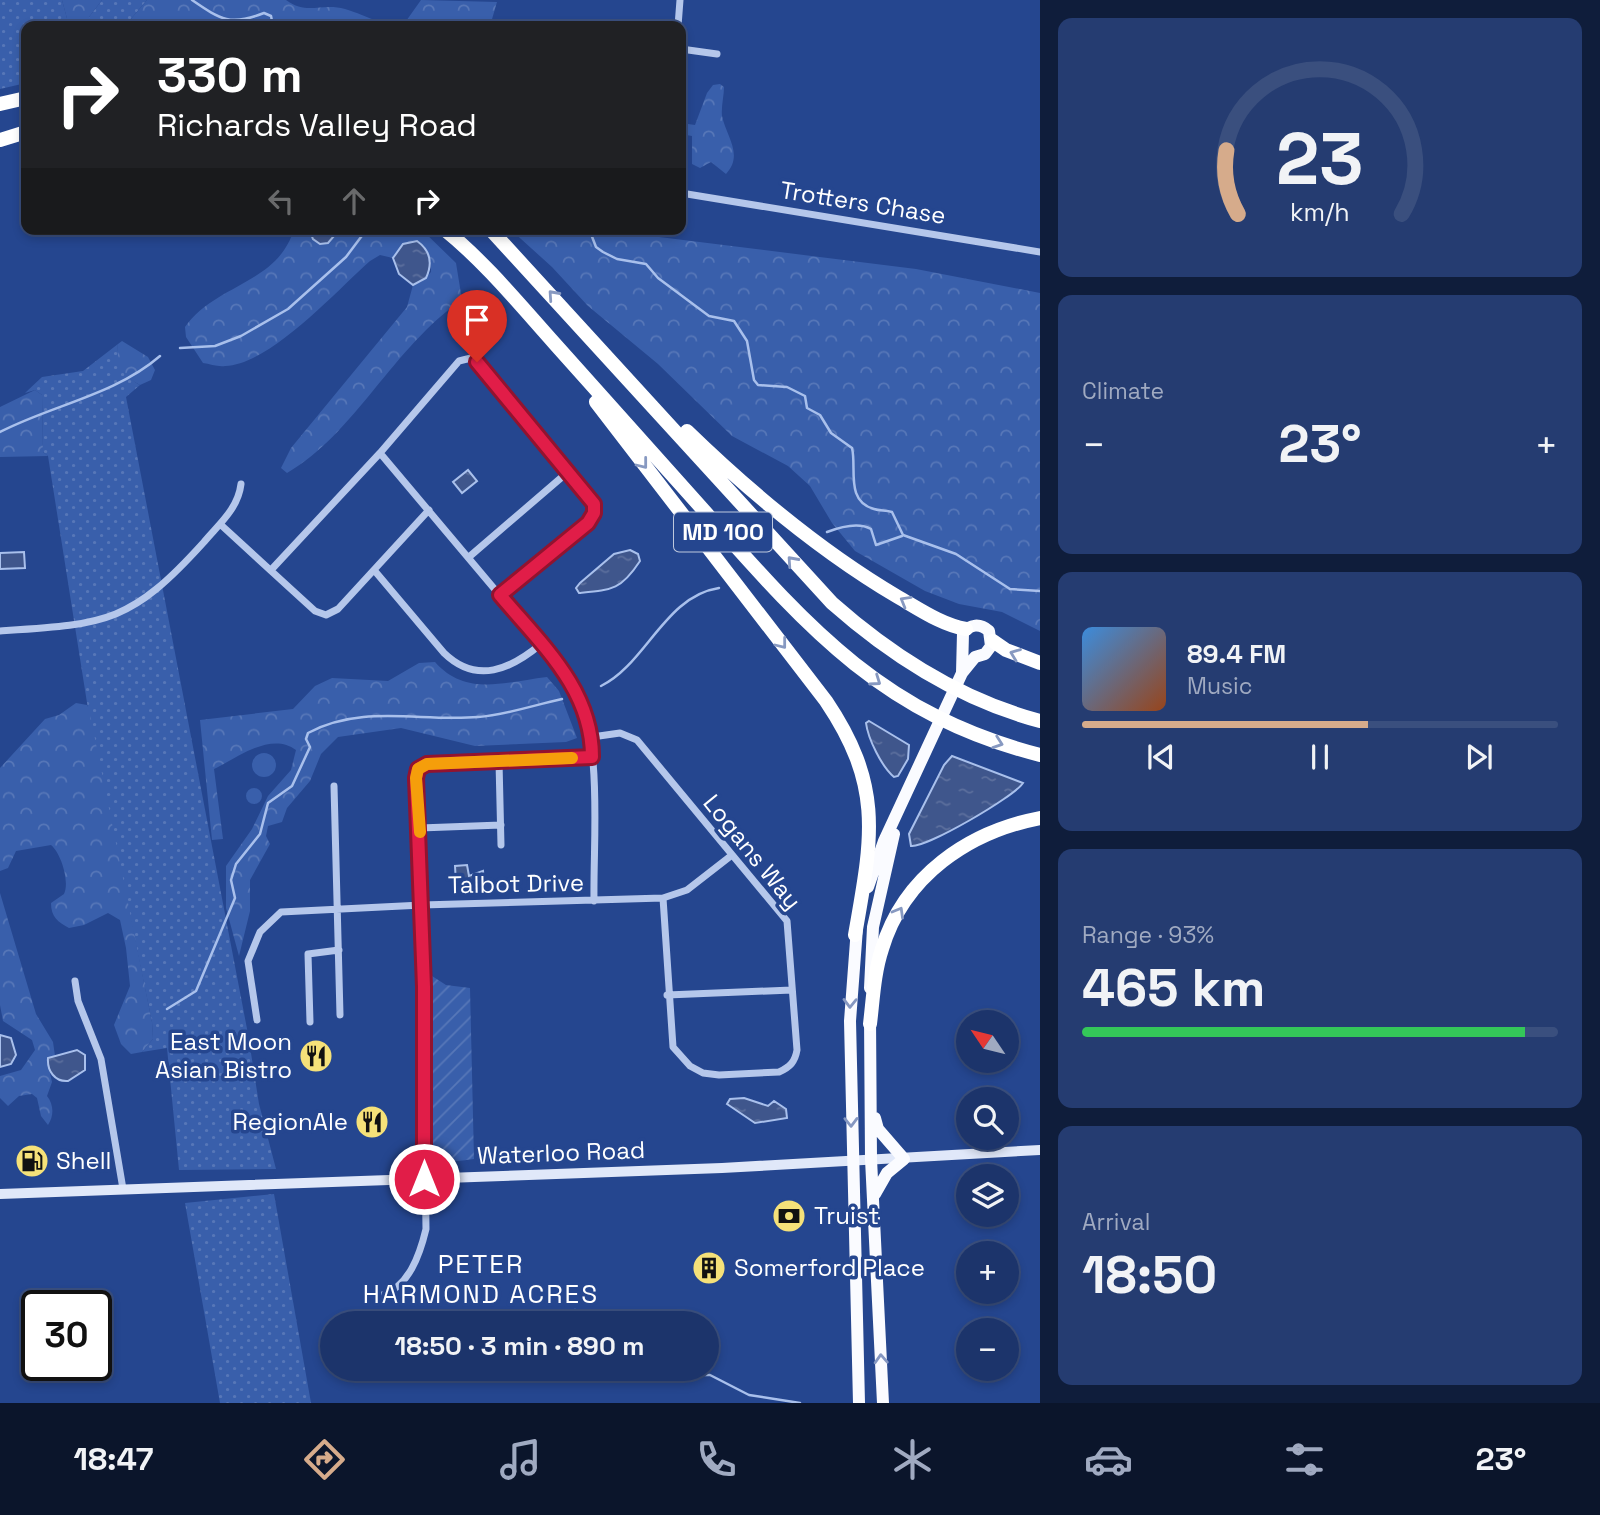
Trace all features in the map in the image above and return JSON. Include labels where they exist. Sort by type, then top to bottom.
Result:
[{"type":"highway","points":[[0,104],[21,99]]},
{"type":"highway","points":[[0,139],[21,133]]},
{"type":"highway","name":"MD 100","points":[[450,235],[543,331],[808,626],[870,677],[924,711],[958,727],[1040,755]]},
{"type":"highway","name":"MD 100","points":[[496,235],[832,603],[889,650],[939,681],[1040,721]]},
{"type":"highway","points":[[543,331],[826,701],[852,746],[861,766],[871,817],[855,935]]},
{"type":"highway","points":[[599,346],[741,482],[808,538],[912,605],[948,625],[966,629]]},
{"type":"highway","points":[[993,641],[1006,650],[1040,663]]},
{"type":"highway","points":[[870,1024],[876,971],[883,946],[906,901],[921,881],[937,864],[975,839],[997,828],[1040,818]]},
{"type":"main road","points":[[981,626],[989,631],[993,641],[985,654],[970,654],[961,638],[966,629],[981,626]]},
{"type":"main road","points":[[859,1403],[850,1021],[855,935],[884,841],[970,654]]},
{"type":"main road","points":[[883,1403],[871,1159],[869,970],[873,927],[891,844],[907,794]]},
{"type":"main road","points":[[871,1107],[878,1129],[904,1159],[887,1173],[873,1198]]},
{"type":"main road","name":"Waterloo Road","points":[[0,1194],[904,1159],[1040,1150]]},
{"type":"street","points":[[678,21],[680,0]]},
{"type":"street","points":[[686,50],[717,54]]},
{"type":"street","name":"Trotters Chase","points":[[686,193],[1040,252]]},
{"type":"street","points":[[271,570],[380,453],[458,361],[471,359],[502,390],[594,504],[592,518],[500,595]]},
{"type":"street","points":[[380,453],[572,681],[586,713],[592,737],[594,901]]},
{"type":"street","points":[[469,556],[569,471]]},
{"type":"street","points":[[0,631],[73,626],[99,621],[131,608],[174,575],[220,524],[236,504],[241,484]]},
{"type":"street","points":[[220,524],[315,611],[326,615],[338,609],[429,510]]},
{"type":"street","points":[[374,570],[444,653],[458,664],[478,671],[497,671],[512,667],[541,645]]},
{"type":"street","name":"Logans Way","points":[[592,737],[620,733],[637,740],[787,921],[797,1050],[792,1064],[779,1072],[719,1075],[690,1066],[673,1047],[667,995],[663,898]]},
{"type":"street","points":[[382,1295],[401,1283],[420,1251],[426,1229],[422,905],[416,778],[418,769],[427,764],[592,757]]},
{"type":"street","points":[[499,762],[501,845]]},
{"type":"street","points":[[334,786],[340,1015]]},
{"type":"street","points":[[420,828],[501,825]]},
{"type":"street","name":"Talbot Drive","points":[[257,1020],[248,961],[267,922],[281,912],[663,898],[687,890],[732,855]]},
{"type":"street","points":[[310,1022],[308,954],[340,950]]},
{"type":"street","points":[[75,981],[78,1001],[93,1031],[101,1059],[123,1189]]},
{"type":"street","points":[[667,995],[792,990]]},
{"type":"green space","points":[[0,0],[62,0],[68,21],[21,21],[21,84],[0,89]]},
{"type":"green space","points":[[62,0],[102,0],[89,17],[89,21],[68,21]]},
{"type":"green space","points":[[102,0],[147,0],[129,21],[89,21],[89,17]]},
{"type":"green space","points":[[147,0],[286,0],[301,7],[345,9],[379,21],[129,21]]},
{"type":"green space","points":[[421,0],[497,2],[491,21],[406,21]]},
{"type":"green space","points":[[720,84],[724,87],[722,116],[734,153],[734,160],[726,174],[711,162],[700,168],[692,164],[692,136],[686,135],[686,124],[695,125],[707,93],[713,85]]},
{"type":"green space","points":[[291,235],[427,235],[456,263],[462,300],[415,341],[333,436],[311,457],[287,473],[281,468],[291,448],[407,307],[413,285],[421,282],[431,272],[431,261],[403,244],[393,258],[380,255],[370,261],[302,324],[262,353],[243,362],[225,366],[203,363],[186,337],[185,327],[212,301],[260,273],[286,247]]},
{"type":"green space","points":[[517,235],[656,235],[916,269],[1040,293],[1040,631],[1002,612],[959,604],[925,591],[855,551],[832,523],[810,486],[788,466],[732,436],[658,364],[588,306],[552,267]]},
{"type":"green space","points":[[122,341],[148,357],[155,370],[151,380],[140,385],[125,373],[118,357],[118,344]]},
{"type":"green space","points":[[118,344],[123,368],[130,378],[140,385],[126,397],[248,1034],[259,1104],[276,1169],[179,1170],[167,1048],[142,1052],[153,1039],[152,1022],[91,728],[48,456],[43,452],[42,395],[35,390],[25,393],[42,377],[83,371]]},
{"type":"green space","points":[[35,390],[42,395],[43,452],[48,456],[0,457],[0,407]]},
{"type":"green space","points":[[435,662],[447,673],[473,683],[501,684],[547,677],[559,691],[577,738],[566,742],[475,746],[401,728],[338,737],[321,754],[310,781],[287,808],[282,822],[268,826],[266,836],[270,844],[250,880],[250,911],[239,956],[226,908],[226,866],[252,829],[268,796],[291,770],[296,750],[276,743],[265,745],[243,753],[214,769],[223,839],[212,840],[200,720],[293,709],[315,686],[332,678],[388,681],[419,663]]},
{"type":"green space","points":[[76,703],[87,705],[89,709],[152,1022],[153,1039],[142,1052],[131,1054],[121,1044],[114,1025],[130,986],[120,920],[108,913],[84,925],[69,928],[56,918],[51,903],[64,894],[66,882],[61,861],[51,845],[16,851],[8,868],[0,871],[0,768],[45,719],[59,715]]},
{"type":"green space","points":[[264,753],[272,757],[276,765],[272,773],[264,777],[256,773],[252,765],[256,757]]},
{"type":"green space","points":[[251,788],[257,788],[262,796],[260,802],[251,804],[246,799],[246,793]]},
{"type":"green space","points":[[0,893],[36,1014],[53,1042],[55,1056],[49,1069],[52,1082],[47,1096],[52,1114],[48,1125],[41,1116],[37,1098],[32,1094],[19,1096],[8,1106],[0,1098],[0,1076],[21,1070],[35,1050],[32,1040],[3,1021],[0,1005]]},
{"type":"green space","points":[[432,976],[446,985],[470,988],[474,1159],[447,1161],[437,1156],[430,1144]]},
{"type":"green space","points":[[274,1194],[311,1403],[220,1403],[185,1203]]},
{"type":"water","points":[[311,235],[335,235],[328,243],[320,244]]},
{"type":"water","points":[[417,241],[428,253],[430,267],[426,278],[413,285],[399,274],[393,258],[403,244]]},
{"type":"water","points":[[468,470],[477,481],[462,493],[453,482]]},
{"type":"water","points":[[630,550],[638,554],[640,561],[627,578],[615,587],[579,593],[576,588],[580,583],[614,554]]},
{"type":"water","points":[[24,552],[25,568],[0,569],[0,553]]},
{"type":"water","points":[[869,721],[909,745],[908,759],[898,776],[894,777],[889,772],[876,752],[867,730],[866,723]]},
{"type":"water","points":[[952,756],[1023,783],[1004,799],[969,820],[934,839],[911,846],[909,834],[944,765]]},
{"type":"water","points":[[467,865],[469,876],[483,871],[484,882],[456,884],[455,866]]},
{"type":"water","points":[[0,1035],[11,1038],[16,1055],[11,1064],[0,1067]]},
{"type":"water","points":[[77,1050],[85,1055],[85,1070],[68,1081],[56,1078],[49,1067],[48,1058]]},
{"type":"water","points":[[744,1098],[768,1106],[774,1101],[786,1109],[787,1118],[755,1123],[727,1104],[730,1099]]},
{"type":"waterway","points":[[192,0],[227,19],[243,19],[264,13],[271,16],[272,21]]},
{"type":"waterway","points":[[180,348],[215,346],[241,336],[288,309],[346,257],[362,235]]},
{"type":"waterway","points":[[591,235],[596,247],[603,252],[617,259],[646,264],[658,278],[709,316],[734,321],[747,341],[754,380],[758,385],[787,387],[805,396],[807,408],[820,415],[831,433],[852,448],[854,483],[859,499],[865,505],[892,512],[903,535],[956,554],[1010,589],[1040,591]]},
{"type":"waterway","points":[[0,432],[123,381],[160,356]]},
{"type":"waterway","points":[[827,532],[849,526],[866,527],[871,529],[876,545],[902,536]]},
{"type":"waterway","points":[[601,686],[631,663],[684,604],[700,594],[719,588]]},
{"type":"waterway","points":[[167,1009],[196,991],[235,898],[231,880],[236,864],[260,834],[268,803],[292,786],[310,747],[306,739],[308,733],[349,719],[489,716],[562,699]]},
{"type":"waterway","points":[[719,1380],[749,1395],[800,1403]]},
{"type":"slow traffic","points":[[420,832],[416,778],[418,769],[427,764],[572,758]]},
{"type":"place","name":"East Moon Asian Bistro","points":[[316,1056]]},
{"type":"place","name":"RegionAle","points":[[372,1122]]},
{"type":"place","name":"Shell","points":[[32,1161]]},
{"type":"place","name":"Truist","points":[[789,1216]]},
{"type":"place","name":"Somerford Place","points":[[709,1268]]},
{"type":"district","name":"PETER HARMOND ACRES","points":[[481,1279]]},
{"type":"route","points":[[424,1179],[424,987],[416,778],[418,769],[427,764],[592,757],[592,737],[586,713],[572,681],[500,595],[588,523],[594,513],[594,504],[477,362]]}]
